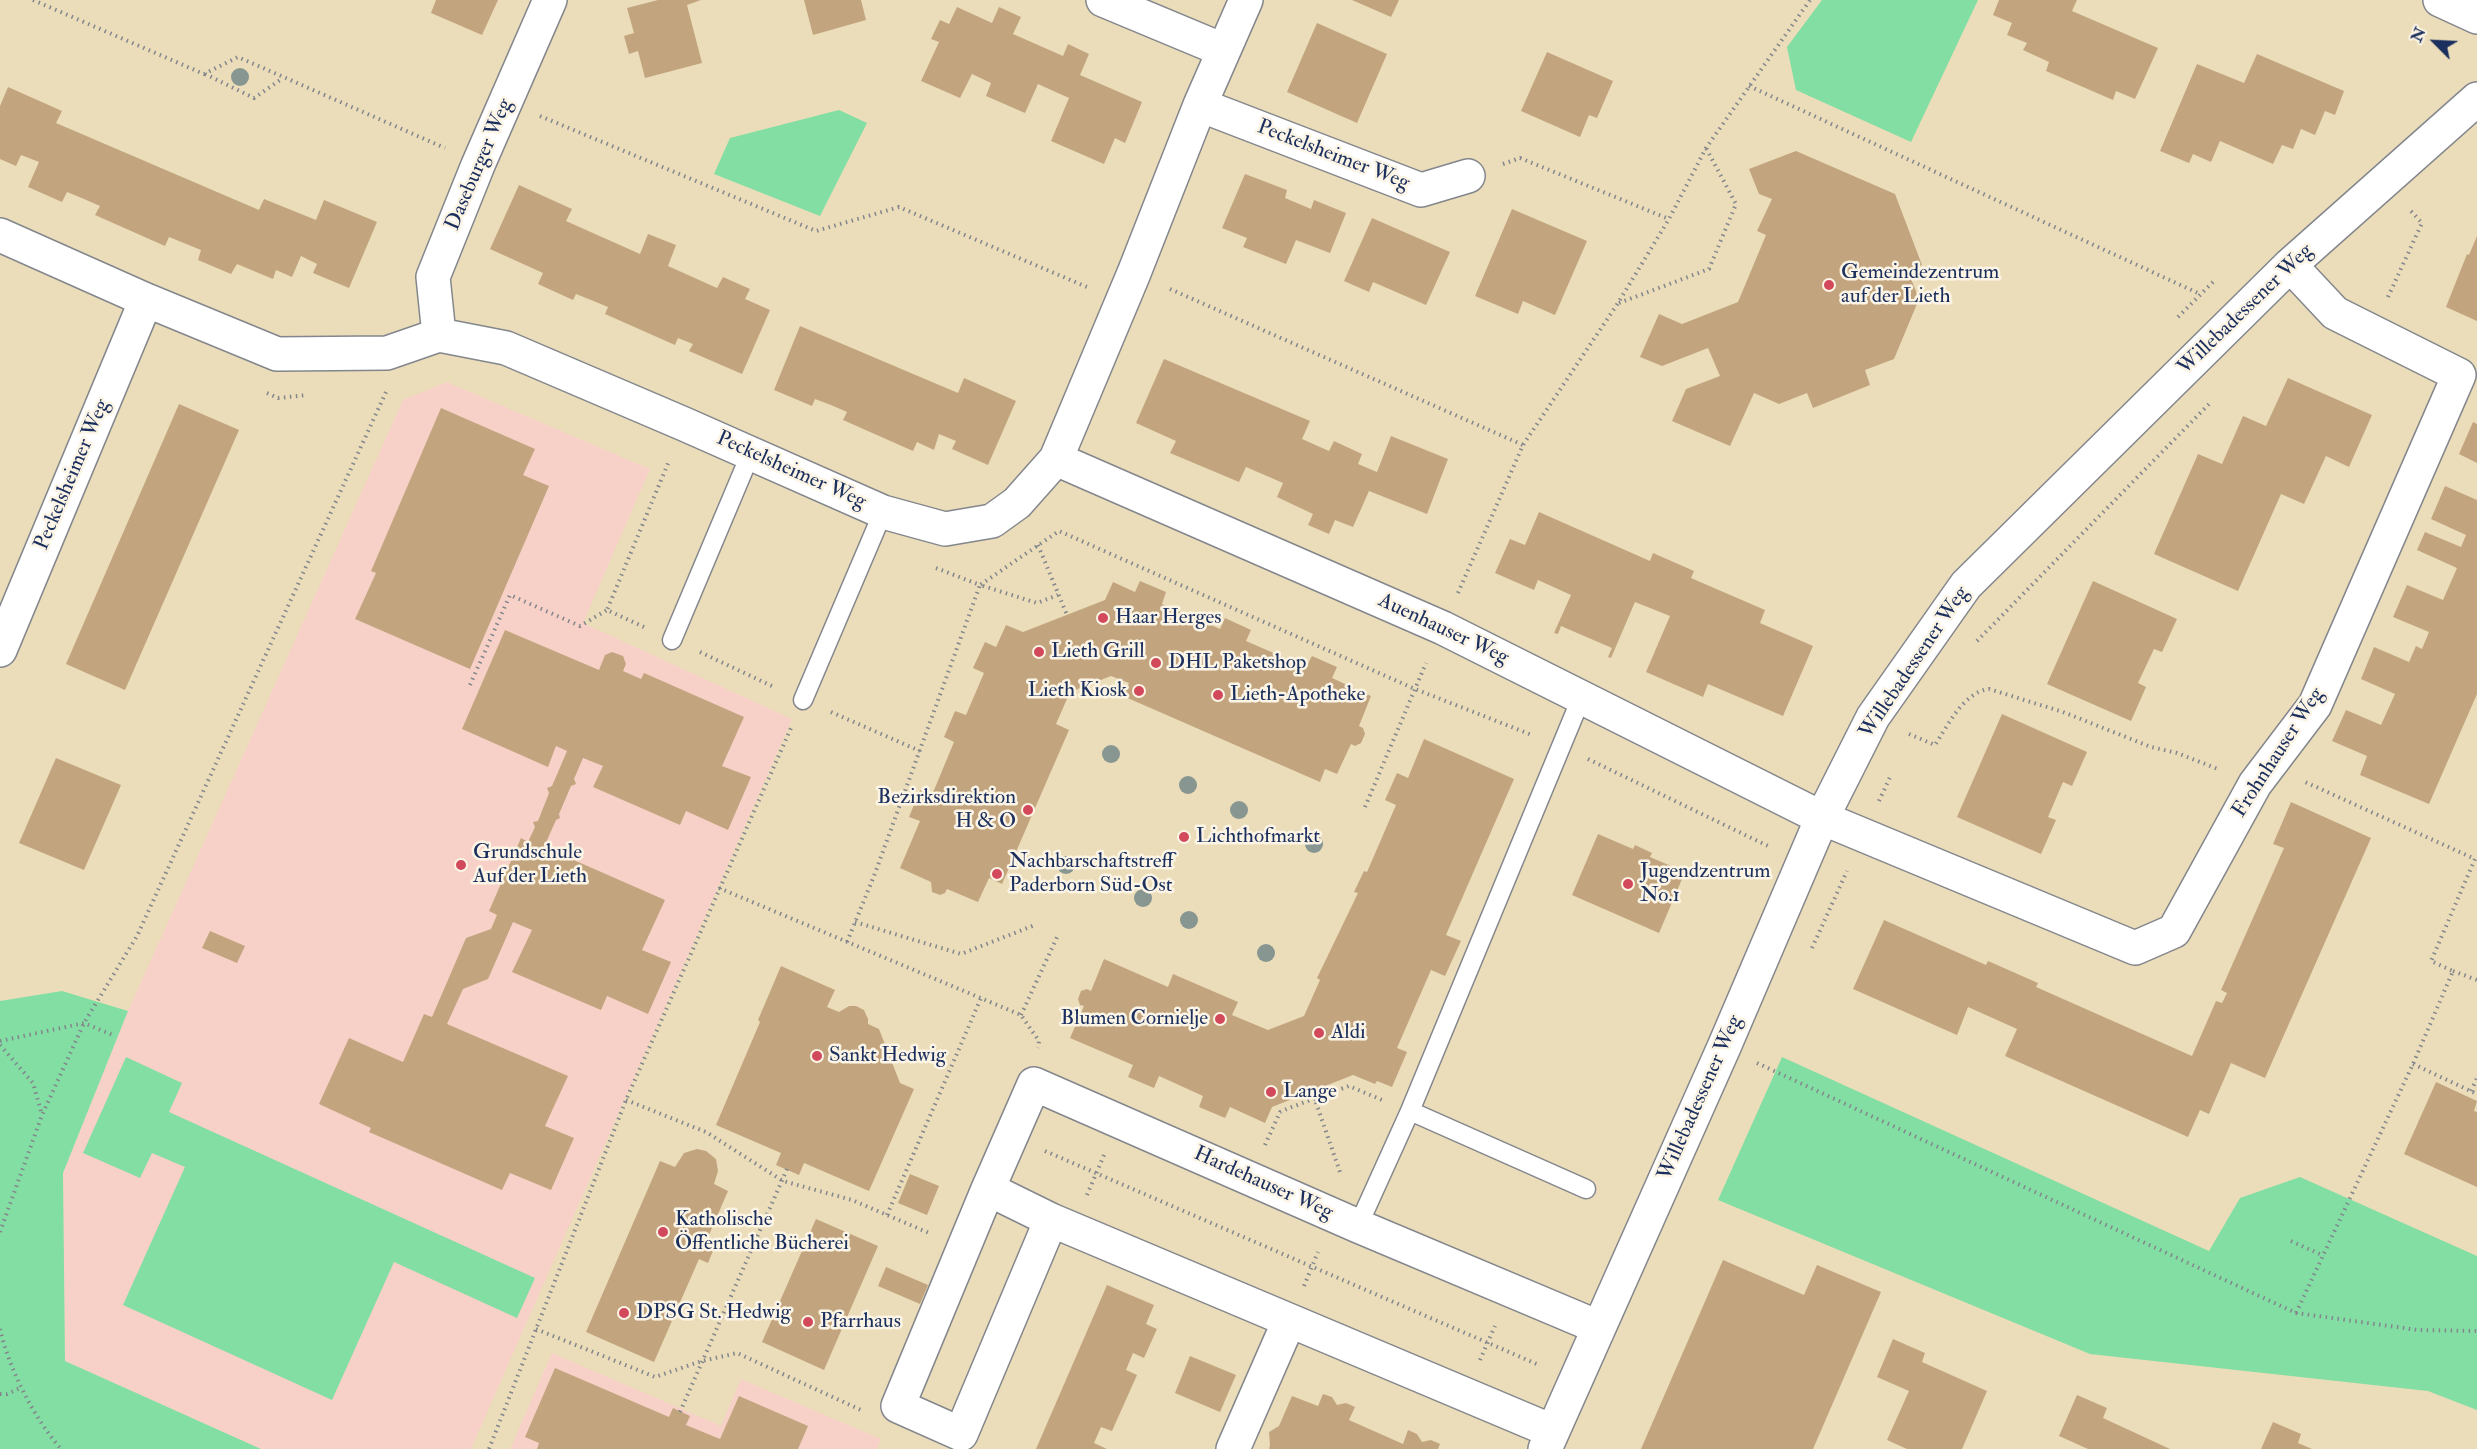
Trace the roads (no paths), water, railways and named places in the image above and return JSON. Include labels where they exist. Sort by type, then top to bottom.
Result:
[{"type":"street","name":"Daseburger Weg","points":[[439,335],[433,277],[478,165],[550,0]]},
{"type":"street","points":[[1103,0],[1223,50]]},
{"type":"street","name":"Peckelsheimer Weg","points":[[439,335],[506,348],[883,512],[945,530],[992,521],[1017,503],[1056,459],[1200,105],[1246,0]]},
{"type":"street","points":[[2440,0],[2477,17]]},
{"type":"street","name":"Willebadessener Weg","points":[[1549,1440],[1724,1047],[1822,818],[1873,717],[1966,585],[2290,265],[2477,99]]},
{"type":"street","name":"Peckelsheimer Weg","points":[[1200,105],[1421,190],[1468,176]]},
{"type":"street","points":[[0,235],[146,300],[277,354],[387,353],[439,335]]},
{"type":"street","name":"Frohnhauser Weg","points":[[1822,818],[2135,948],[2174,931],[2254,784],[2315,705],[2459,375],[2335,314],[2290,265]]},
{"type":"street","name":"Peckelsheimer Weg","points":[[0,650],[146,300]]},
{"type":"street","name":"Auenhauser Weg","points":[[1056,459],[1443,627],[1822,818]]},
{"type":"street","name":"Hardehauser Weg","points":[[988,1189],[1034,1084],[1346,1221],[1598,1327]]},
{"type":"street","points":[[1062,1224],[961,1434],[898,1406],[988,1189],[1062,1224],[1466,1394],[1549,1440]]},
{"type":"street","points":[[1233,1449],[1289,1320]]},
{"type":"lane","points":[[672,640],[750,454]]},
{"type":"lane","points":[[803,700],[883,512]]},
{"type":"lane","points":[[1346,1221],[1410,1112],[1582,696]]},
{"type":"lane","points":[[1410,1112],[1586,1189]]},
{"type":"place","name":"Gemeindezentrum auf der Lieth","points":[[1829,285]]},
{"type":"place","name":"Haar Herges","points":[[1103,618]]},
{"type":"place","name":"Lieth Grill","points":[[1039,652]]},
{"type":"place","name":"DHL Paketshop","points":[[1156,663]]},
{"type":"place","name":"Lieth Kiosk","points":[[1139,691]]},
{"type":"place","name":"Lieth-Apotheke","points":[[1218,695]]},
{"type":"place","name":"Bezirksdirektion H & O","points":[[1028,810]]},
{"type":"place","name":"Lichthofmarkt","points":[[1184,837]]},
{"type":"place","name":"Grundschule Auf der Lieth","points":[[461,865]]},
{"type":"place","name":"Nachbarschaftstreff Paderborn Süd-Ost","points":[[997,874]]},
{"type":"place","name":"Jugendzentrum No.1","points":[[1628,884]]},
{"type":"place","name":"Blumen Cornielje","points":[[1220,1019]]},
{"type":"place","name":"Aldi","points":[[1319,1033]]},
{"type":"place","name":"Sankt Hedwig","points":[[817,1056]]},
{"type":"place","name":"Lange","points":[[1271,1092]]},
{"type":"place","name":"Katholische Öffentliche Bücherei","points":[[663,1232]]},
{"type":"place","name":"DPSG St. Hedwig","points":[[624,1313]]},
{"type":"place","name":"Pfarrhaus","points":[[808,1322]]}]
